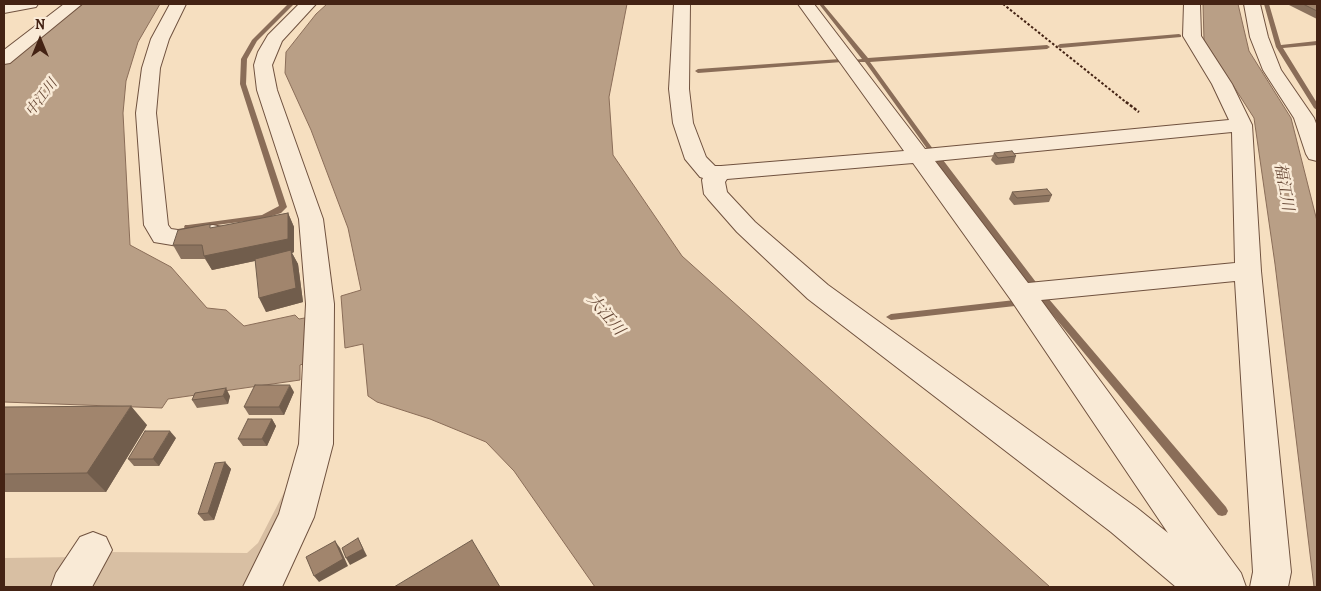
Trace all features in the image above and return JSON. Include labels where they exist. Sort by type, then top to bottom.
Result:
[{"type":"street","points":[[4,8],[30,4]]},
{"type":"street","points":[[4,59],[74,4]]},
{"type":"street","points":[[178,4],[160,39],[151,68],[146,113],[156,225],[163,236],[178,238],[235,230]]},
{"type":"street","points":[[262,587],[296,517],[316,444],[320,365],[320,304],[302,220],[267,90],[263,65],[267,52],[274,40],[284,27],[308,4]]},
{"type":"street","points":[[682,4],[679,89],[683,123],[696,159],[708,172],[721,173],[920,156],[1242,126]]},
{"type":"street","points":[[806,4],[920,156],[1032,292],[1227,587]]},
{"type":"street","points":[[1192,4],[1192,36],[1222,84],[1242,126],[1248,271],[1272,572],[1269,587]]},
{"type":"street","points":[[1252,4],[1259,36],[1272,70],[1311,118],[1317,154]]},
{"type":"street","points":[[721,173],[713,180],[716,194],[746,228],[818,292],[1124,520],[1205,587]]},
{"type":"street","points":[[1032,292],[1248,271]]},
{"type":"street","points":[[70,587],[92,550]]},
{"type":"path","points":[[1002,4],[1164,132]]},
{"type":"shaded area","points":[[293,475],[260,576],[252,587],[85,587],[105,552],[247,553],[258,543]]},
{"type":"shaded area","points":[[77,557],[60,587],[4,587],[4,558]]},
{"type":"water","name":"中江川","points":[[83,4],[160,4],[138,42],[126,81],[123,113],[130,245],[171,267],[207,308],[226,310],[244,326],[295,315],[299,319],[310,317],[312,361],[300,365],[300,380],[168,399],[162,408],[4,402],[4,65]]},
{"type":"water","name":"大江川","points":[[327,4],[627,4],[609,97],[613,155],[682,256],[1050,587],[595,587],[514,471],[486,442],[430,419],[377,402],[368,396],[363,344],[345,348],[341,296],[361,290],[348,228],[311,130],[285,73],[286,52],[316,14]]},
{"type":"water","name":"福江川","points":[[1203,4],[1238,4],[1249,51],[1291,118],[1317,221],[1317,587],[1314,587],[1275,264],[1254,118],[1204,40]]},
{"type":"building","points":[[1303,4],[1317,4],[1317,11]]},
{"type":"building","points":[[1012,151],[1016,156],[998,158],[994,153]]},
{"type":"building","points":[[1047,189],[1052,195],[1017,198],[1012,192]]},
{"type":"building","points":[[288,213],[288,239],[204,256],[202,245],[173,245],[178,230],[210,224],[210,228]]},
{"type":"building","points":[[291,250],[296,288],[259,298],[255,259]]},
{"type":"building","points":[[255,385],[290,385],[279,407],[244,407]]},
{"type":"building","points":[[226,388],[223,396],[192,400],[195,393]]},
{"type":"building","points":[[131,406],[87,473],[4,474],[4,407]]},
{"type":"building","points":[[248,419],[272,419],[262,439],[238,439]]},
{"type":"building","points":[[145,431],[170,431],[153,459],[128,459]]},
{"type":"building","points":[[225,462],[208,513],[198,514],[215,463]]},
{"type":"building","points":[[358,538],[363,549],[346,558],[342,548]]},
{"type":"building","points":[[472,540],[500,587],[394,587]]},
{"type":"building","points":[[335,541],[343,559],[314,576],[306,557]]},
{"type":"waterway","points":[[188,227],[263,217],[283,207],[243,84],[244,59],[255,40],[291,4]]},
{"type":"waterway","points":[[821,4],[866,60]]},
{"type":"waterway","points":[[1266,4],[1279,47]]},
{"type":"waterway","points":[[1060,46],[1179,36]]},
{"type":"waterway","points":[[1279,47],[1317,43]]},
{"type":"waterway","points":[[866,60],[1047,47]]},
{"type":"waterway","points":[[1279,47],[1317,108]]},
{"type":"waterway","points":[[856,61],[866,60]]},
{"type":"waterway","points":[[866,60],[930,149]]},
{"type":"waterway","points":[[698,71],[840,61]]},
{"type":"waterway","points":[[940,162],[1045,300],[1222,511]]},
{"type":"waterway","points":[[891,317],[1015,303]]}]
